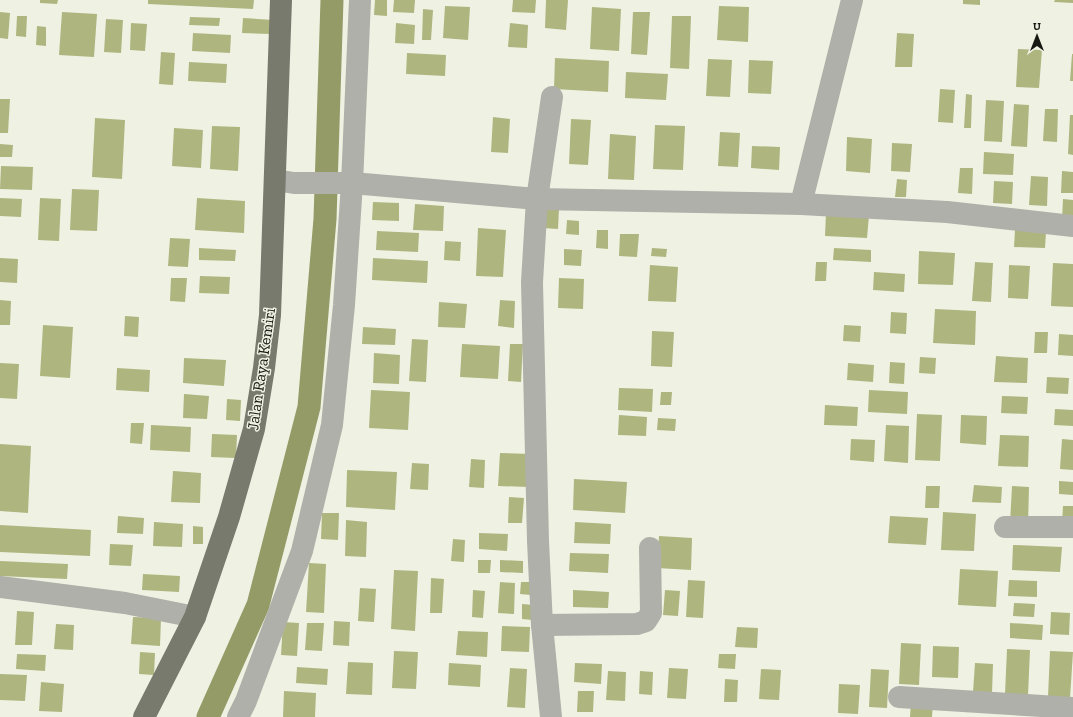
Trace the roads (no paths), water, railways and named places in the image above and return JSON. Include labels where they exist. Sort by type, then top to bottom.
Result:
[{"type":"main road","name":"Jalan Raya Kemiri","points":[[144,717],[194,617],[229,517],[254,429],[264,368],[284,182],[281,0]]},
{"type":"street","points":[[238,717],[246,701],[302,552],[332,425],[344,305],[347,184],[360,0]]},
{"type":"street","points":[[801,204],[852,0]]},
{"type":"street","points":[[551,717],[542,625],[538,541],[532,282],[537,199],[552,97]]},
{"type":"street","points":[[284,182],[347,184],[537,199],[801,204],[947,212],[1073,226]]},
{"type":"street","points":[[1005,527],[1073,527]]},
{"type":"street","points":[[542,625],[638,624],[646,621],[651,613],[650,548]]},
{"type":"street","points":[[0,587],[125,603],[194,617]]},
{"type":"street","points":[[899,697],[1073,708]]},
{"type":"waterway","points":[[208,717],[258,605],[309,407],[325,219],[332,0]]}]
